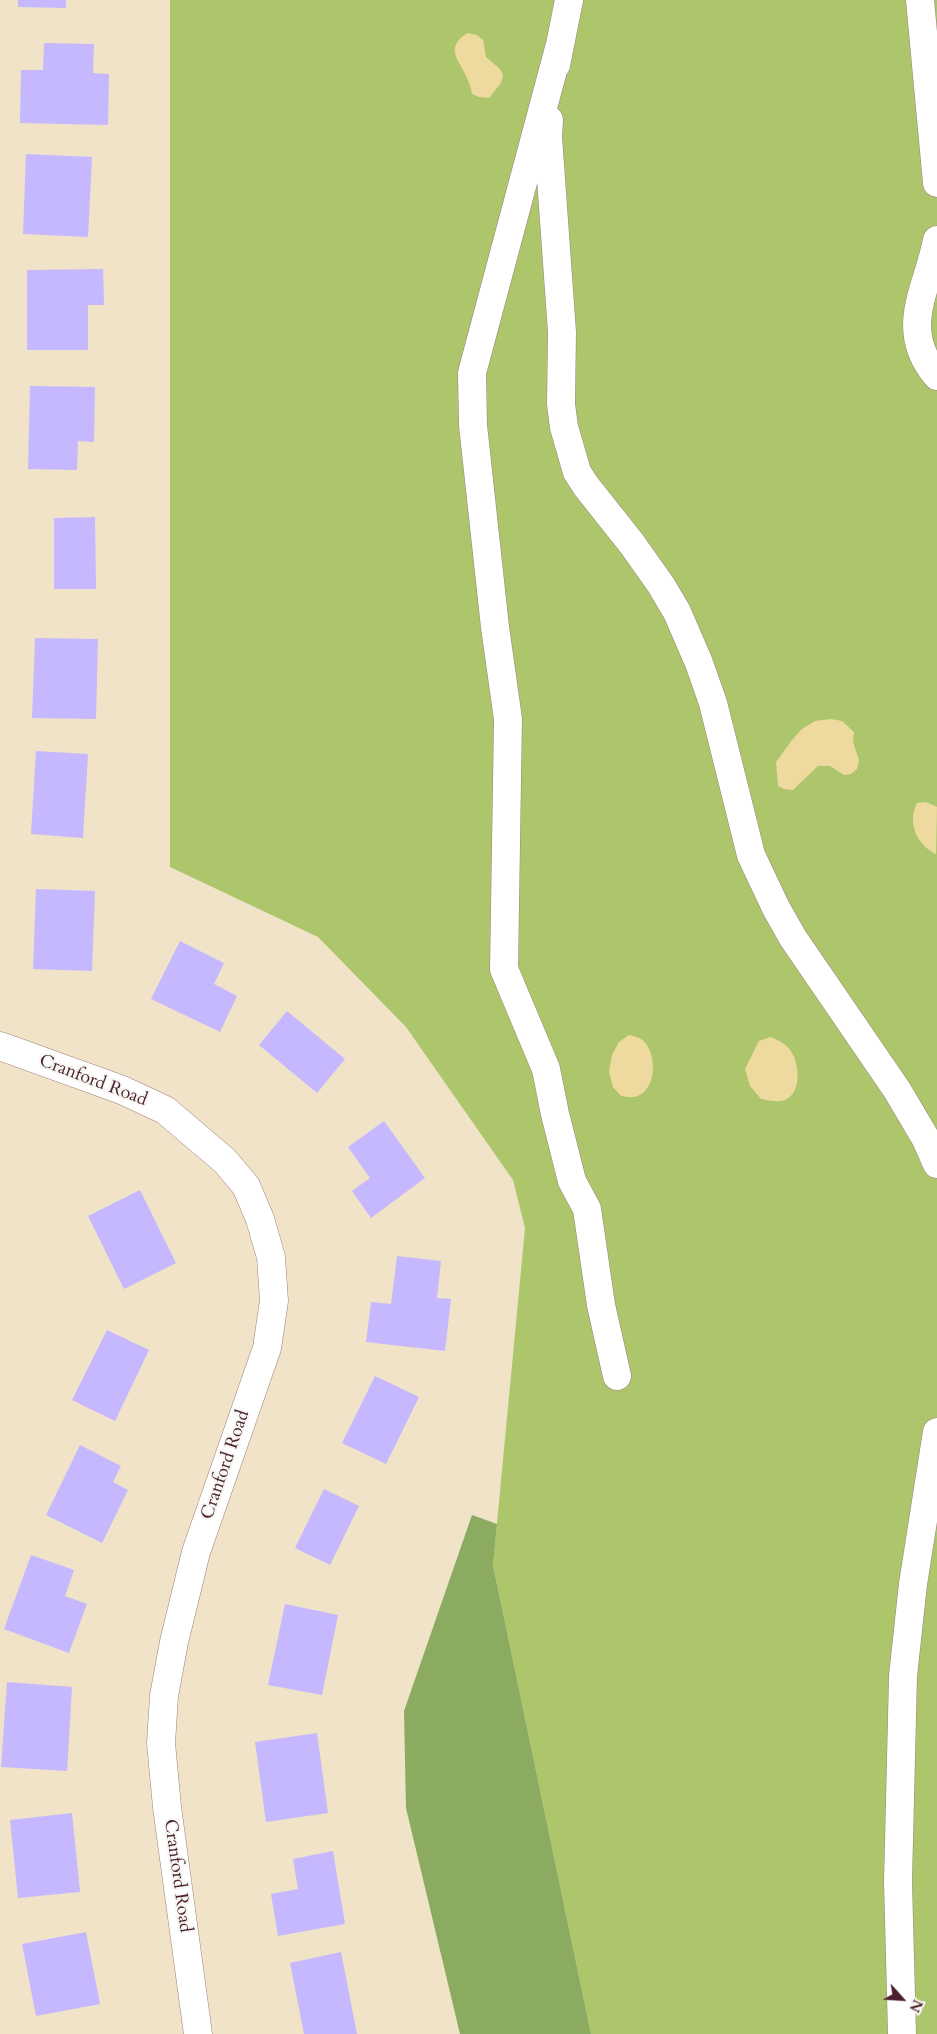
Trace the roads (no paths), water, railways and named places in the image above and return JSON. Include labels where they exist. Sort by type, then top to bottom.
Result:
[{"type":"street","points":[[570,0],[559,48],[472,373],[473,425],[495,627],[508,718],[504,969],[546,1070],[572,1181],[587,1209],[601,1305],[617,1376]]},
{"type":"street","points":[[920,0],[937,183]]},
{"type":"street","points":[[559,48],[550,108],[548,137],[562,332],[561,404],[564,427],[575,465],[586,486],[632,544],[661,585],[677,612],[699,663],[713,703],[752,855],[776,908],[793,938],[898,1090],[926,1138],[937,1164]]},
{"type":"street","points":[[937,240],[918,307],[918,334],[921,349],[928,366],[937,376]]},
{"type":"street","name":"Cranford Road","points":[[0,1046],[122,1090],[165,1110],[225,1161],[246,1186],[260,1219],[271,1257],[274,1301],[267,1348],[196,1552],[174,1642],[164,1696],[161,1743],[167,1807],[198,2034]]},
{"type":"street","points":[[902,2034],[898,1882],[903,1676],[913,1584],[937,1432]]}]
